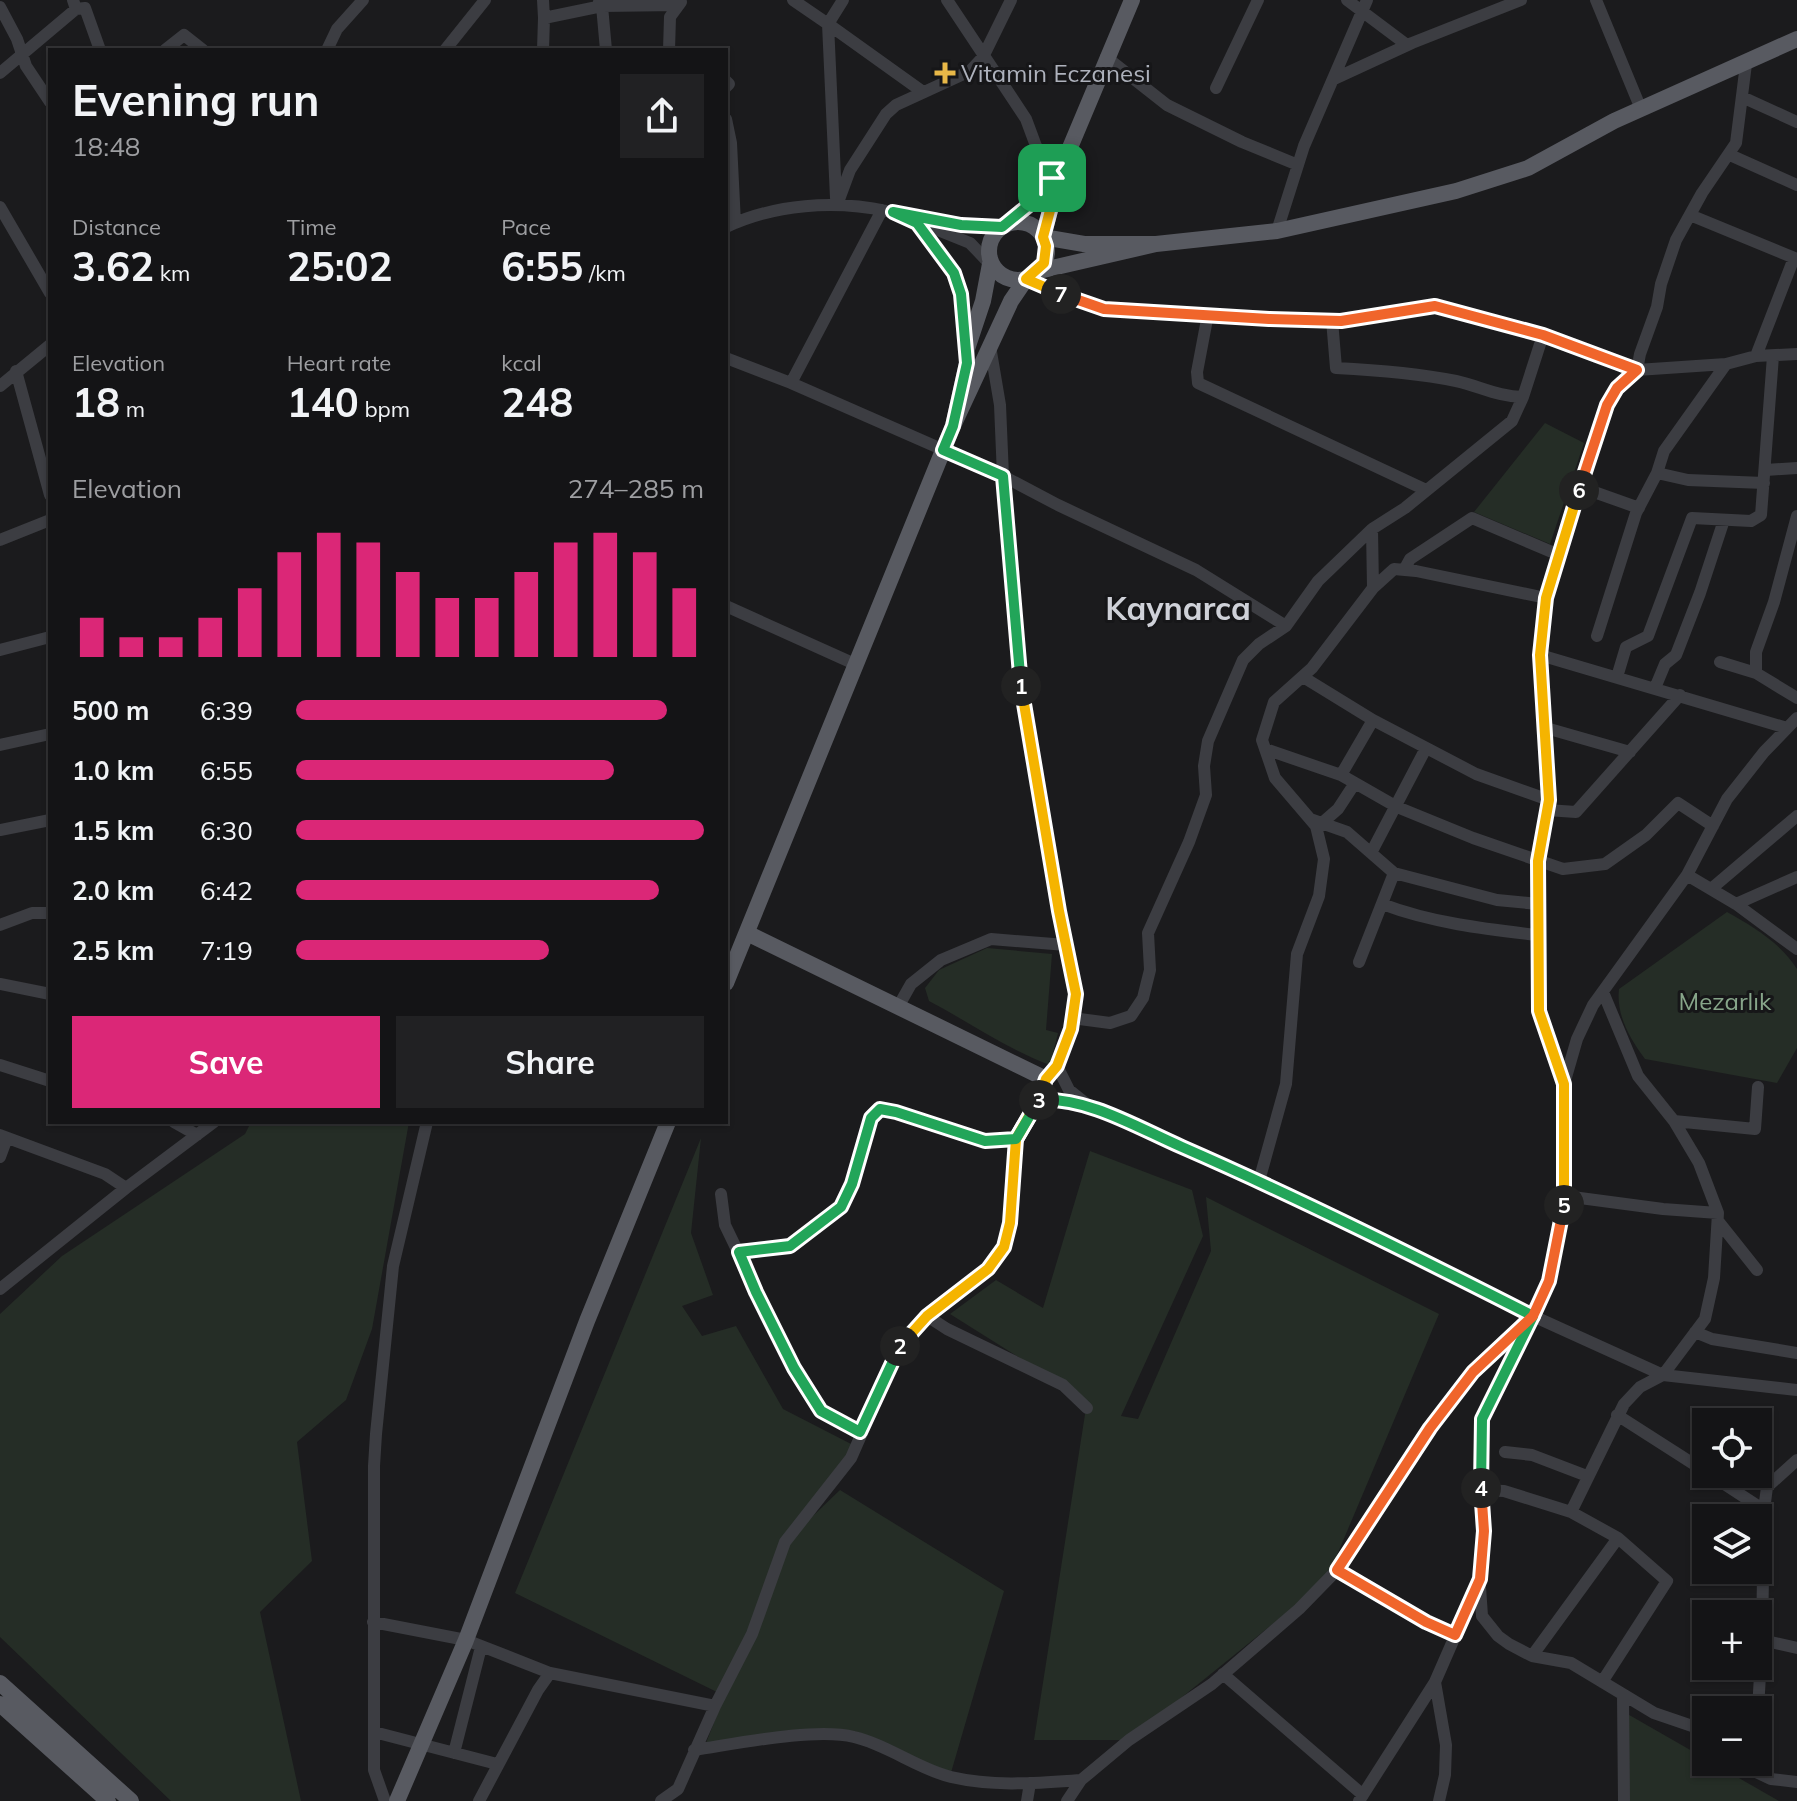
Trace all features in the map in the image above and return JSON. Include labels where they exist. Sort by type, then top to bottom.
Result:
[{"type":"main road","points":[[728,978],[953,426],[1011,301],[1046,255],[1043,237],[1056,174],[1132,0]]},
{"type":"main road","points":[[1004,226],[1023,223],[1043,237],[1084,244],[1156,244],[1277,231],[1456,191],[1528,168],[1614,121],[1797,39]]},
{"type":"main road","points":[[953,426],[967,363],[967,349],[983,301],[991,240],[1035,200],[1056,174]]},
{"type":"main road","points":[[990,264],[1003,276],[1032,275],[1156,244]]},
{"type":"main road","points":[[747,933],[898,1007],[1052,1073]]},
{"type":"main road","points":[[397,1801],[473,1643],[587,1321],[667,1124]]},
{"type":"main road","points":[[0,1683],[131,1801]]},
{"type":"main road","points":[[0,1704],[108,1801]]},
{"type":"street","points":[[328,48],[337,29],[363,0]]},
{"type":"street","points":[[447,48],[485,0]]},
{"type":"street","points":[[543,0],[543,48]]},
{"type":"street","points":[[793,0],[923,92]]},
{"type":"street","points":[[837,205],[828,24],[843,0]]},
{"type":"street","points":[[947,0],[1026,119],[1036,146],[1056,174]]},
{"type":"street","points":[[837,205],[850,170],[882,119],[896,105],[970,71],[983,57],[1011,0]]},
{"type":"street","points":[[1216,88],[1258,0]]},
{"type":"street","points":[[1347,0],[1365,5],[1407,45]]},
{"type":"street","points":[[1334,79],[1407,45],[1521,0]]},
{"type":"street","points":[[1596,0],[1641,109]]},
{"type":"street","points":[[544,18],[600,3],[681,3]]},
{"type":"street","points":[[600,3],[606,48]]},
{"type":"street","points":[[673,47],[670,17],[681,3]]},
{"type":"street","points":[[0,73],[75,5],[85,8],[99,48]]},
{"type":"street","points":[[1277,231],[1298,165],[1365,5]]},
{"type":"street","points":[[0,7],[26,66],[48,99]]},
{"type":"street","points":[[460,31],[461,48]]},
{"type":"street","points":[[168,48],[184,35],[200,48]]},
{"type":"street","points":[[1106,57],[1167,105],[1242,142],[1298,165]]},
{"type":"street","points":[[1564,1084],[1539,1011],[1538,861],[1548,805],[1540,655],[1546,598],[1607,405],[1617,388],[1637,370],[1668,261],[1690,215],[1730,155],[1739,130],[1746,64]]},
{"type":"street","points":[[1742,97],[1797,122]]},
{"type":"street","points":[[728,129],[731,143],[730,225],[801,206],[837,205],[961,225],[1004,226]]},
{"type":"street","points":[[1730,155],[1797,185]]},
{"type":"street","points":[[0,207],[48,290]]},
{"type":"street","points":[[888,211],[970,243],[990,264]]},
{"type":"street","points":[[791,383],[888,211]]},
{"type":"street","points":[[1690,215],[1796,259],[1756,356]]},
{"type":"street","points":[[917,223],[954,273],[961,294],[967,349]]},
{"type":"street","points":[[1032,275],[1104,309],[1332,320],[1435,306],[1543,335],[1637,370],[1726,364],[1756,356],[1797,354]]},
{"type":"street","points":[[1208,314],[1197,372],[1198,383],[1426,490]]},
{"type":"street","points":[[1332,320],[1336,368],[1390,370],[1458,382],[1506,397],[1523,397]]},
{"type":"street","points":[[1072,1018],[1110,1023],[1131,1016],[1143,998],[1150,970],[1148,933],[1189,842],[1206,795],[1204,766],[1208,741],[1243,660],[1259,644],[1286,626],[1318,581],[1372,529],[1405,508],[1512,421],[1543,335]]},
{"type":"street","points":[[661,1801],[678,1789],[752,1634],[785,1542],[851,1458],[902,1342],[927,1316],[988,1269],[1004,1247],[1010,1223],[1016,1139],[1052,1073],[1072,1018],[1076,994],[1021,691],[1000,405],[990,346]]},
{"type":"street","points":[[0,386],[48,347]]},
{"type":"street","points":[[1617,677],[1626,647],[1648,636],[1692,518],[1751,521],[1761,515],[1773,356]]},
{"type":"street","points":[[728,359],[791,383],[1003,476],[1196,570],[1286,626]]},
{"type":"street","points":[[1597,636],[1639,508],[1657,473],[1664,451],[1726,364]]},
{"type":"street","points":[[16,371],[48,488]]},
{"type":"street","points":[[1657,473],[1688,480],[1765,476],[1797,468]]},
{"type":"street","points":[[1580,487],[1639,508]]},
{"type":"street","points":[[1756,673],[1756,652],[1774,602],[1797,516]]},
{"type":"street","points":[[1404,570],[1410,559],[1472,518],[1559,555]]},
{"type":"street","points":[[1655,688],[1665,664],[1676,655],[1724,520]]},
{"type":"street","points":[[0,540],[48,521]]},
{"type":"street","points":[[1372,529],[1373,588]]},
{"type":"street","points":[[1538,904],[1497,900],[1394,873],[1347,832],[1316,821],[1275,778],[1262,740],[1274,702],[1303,677],[1373,588],[1394,569],[1546,598]]},
{"type":"street","points":[[728,607],[857,665]]},
{"type":"street","points":[[0,650],[48,638]]},
{"type":"street","points":[[1540,655],[1787,728]]},
{"type":"street","points":[[1720,662],[1756,673],[1797,698]]},
{"type":"street","points":[[1303,677],[1425,750],[1548,805],[1576,812],[1680,695]]},
{"type":"street","points":[[1692,1726],[1654,1713],[1571,1663],[1532,1656],[1498,1636],[1482,1616],[1482,1419],[1549,1281],[1565,1196],[1564,1084],[1577,1039],[1603,992],[1687,875],[1727,799],[1764,752],[1797,718]]},
{"type":"street","points":[[1341,775],[1373,720]]},
{"type":"street","points":[[1546,728],[1630,752]]},
{"type":"street","points":[[0,745],[48,734]]},
{"type":"street","points":[[1265,749],[1341,775],[1397,807],[1563,869],[1605,864],[1646,835],[1678,803],[1713,826]]},
{"type":"street","points":[[1371,853],[1425,750]]},
{"type":"street","points":[[1316,821],[1338,809],[1355,783]]},
{"type":"street","points":[[1711,889],[1797,816]]},
{"type":"street","points":[[0,830],[48,820]]},
{"type":"street","points":[[1259,1181],[1286,1084],[1297,954],[1319,896],[1324,859],[1316,821]]},
{"type":"street","points":[[1359,962],[1394,873]]},
{"type":"street","points":[[1687,875],[1736,904],[1797,949]]},
{"type":"street","points":[[1736,904],[1797,877]]},
{"type":"street","points":[[1382,904],[1408,914],[1471,927],[1537,935]]},
{"type":"street","points":[[0,925],[32,913],[48,913]]},
{"type":"street","points":[[898,1007],[911,984],[941,960],[991,939],[1066,945]]},
{"type":"street","points":[[0,984],[48,994]]},
{"type":"street","points":[[1603,992],[1638,1076],[1674,1121],[1699,1163],[1718,1217],[1757,1270]]},
{"type":"street","points":[[0,1065],[48,1080]]},
{"type":"street","points":[[1052,1073],[1092,1108]]},
{"type":"street","points":[[1674,1121],[1755,1129],[1758,1087]]},
{"type":"street","points":[[1039,1099],[1092,1108],[1259,1181],[1533,1316],[1663,1375],[1797,1390]]},
{"type":"street","points":[[739,1252],[790,1246],[841,1207],[852,1184],[871,1118],[880,1109],[985,1141],[1016,1139]]},
{"type":"street","points":[[178,1124],[197,1135]]},
{"type":"street","points":[[0,1289],[211,1124]]},
{"type":"street","points":[[385,1801],[374,1770],[374,1466],[395,1254],[416,1178],[427,1124]]},
{"type":"street","points":[[0,1157],[4,1136],[105,1174],[126,1188]]},
{"type":"street","points":[[721,1194],[725,1225],[794,1368],[821,1411],[860,1432]]},
{"type":"street","points":[[1565,1196],[1718,1217]]},
{"type":"street","points":[[1571,1512],[1617,1415],[1640,1387],[1663,1375],[1705,1319],[1714,1278],[1718,1217]]},
{"type":"street","points":[[927,1316],[947,1329],[1063,1385],[1087,1408]]},
{"type":"street","points":[[1067,1801],[1081,1780],[1129,1740],[1223,1674],[1299,1609],[1337,1570],[1430,1428],[1473,1372],[1533,1316]]},
{"type":"street","points":[[1695,1332],[1712,1339],[1797,1353]]},
{"type":"street","points":[[1617,1415],[1692,1463]]},
{"type":"street","points":[[1505,1452],[1532,1455],[1587,1476]]},
{"type":"street","points":[[1765,1504],[1767,1487],[1797,1460]]},
{"type":"street","points":[[1730,1488],[1755,1504]]},
{"type":"street","points":[[1481,1490],[1504,1491],[1571,1512],[1618,1538],[1667,1581],[1602,1682]]},
{"type":"street","points":[[1532,1656],[1618,1538]]},
{"type":"street","points":[[1337,1570],[1426,1622],[1455,1635]]},
{"type":"street","points":[[1223,1674],[1361,1798],[1435,1682],[1480,1579]]},
{"type":"street","points":[[373,1622],[473,1643],[550,1673],[715,1706]]},
{"type":"street","points":[[1772,1642],[1797,1648]]},
{"type":"street","points":[[454,1753],[473,1643]]},
{"type":"street","points":[[479,1801],[550,1673]]},
{"type":"street","points":[[1435,1682],[1446,1745],[1445,1775],[1439,1801]]},
{"type":"street","points":[[1623,1696],[1624,1801]]},
{"type":"street","points":[[374,1732],[497,1764]]},
{"type":"street","points":[[694,1750],[831,1734],[854,1737],[950,1776],[1007,1784],[1081,1780]]},
{"type":"street","points":[[1767,1776],[1797,1782]]},
{"type":"street","points":[[1027,1801],[1030,1783]]},
{"type":"green space","points":[[1545,423],[1584,443],[1550,544],[1474,512]]},
{"type":"green space","name":"Mezarlık","points":[[1727,912],[1774,943],[1797,969],[1797,1048],[1777,1083],[1645,1059],[1629,1035],[1622,1017],[1619,989]]},
{"type":"green space","points":[[987,948],[1052,954],[1046,1030],[1058,1033],[1050,1065],[1003,1043],[929,1001],[925,988],[939,970]]},
{"type":"green space","points":[[250,1124],[409,1124],[372,1329],[346,1400],[297,1442],[312,1561],[260,1612],[301,1801],[171,1801],[0,1637],[0,1314],[62,1256],[245,1134]]},
{"type":"green space","points":[[701,1138],[691,1233],[713,1295],[682,1306],[702,1336],[736,1326],[783,1409],[855,1446],[791,1537],[840,1490],[1004,1591],[950,1776],[831,1734],[704,1748],[766,1591],[721,1694],[515,1593]]},
{"type":"green space","points":[[1090,1151],[1192,1190],[1203,1236],[1121,1416],[1138,1419],[1211,1251],[1206,1197],[1439,1314],[1326,1581],[1129,1740],[1034,1740],[1086,1408],[1063,1385],[950,1314],[996,1280],[1043,1308]]},
{"type":"green space","points":[[1624,1712],[1692,1751],[1692,1776],[1735,1776],[1779,1801],[1625,1801]]},
{"type":"place","name":"Vitamin Eczanesi","points":[[945,73]]},
{"type":"district","name":"Kaynarca","points":[[1178,608]]},
{"type":"route","points":[[1052,178],[1035,200],[1002,227],[961,225],[893,212],[917,223],[954,273],[961,294],[967,363],[953,426],[943,450],[1003,476],[1021,691],[1076,994],[1071,1029],[1057,1066],[1046,1079],[1039,1099],[1016,1139],[1010,1223],[1004,1247],[988,1269],[927,1316],[902,1342],[860,1432],[821,1411],[794,1368],[739,1252],[790,1246],[841,1207],[852,1184],[871,1118],[880,1109],[985,1141],[1016,1139],[1039,1099],[1057,1100],[1092,1108],[1246,1175],[1533,1316],[1482,1419],[1480,1474],[1484,1531],[1480,1579],[1455,1635],[1426,1622],[1337,1570],[1430,1428],[1473,1372],[1533,1316],[1549,1281],[1565,1196],[1566,1101],[1564,1084],[1539,1011],[1538,861],[1549,800],[1540,655],[1546,598],[1607,405],[1617,388],[1637,370],[1543,335],[1435,306],[1341,321],[1104,309],[1026,279],[1039,271],[1044,263],[1046,246],[1043,237],[1061,169],[1052,178]]}]
